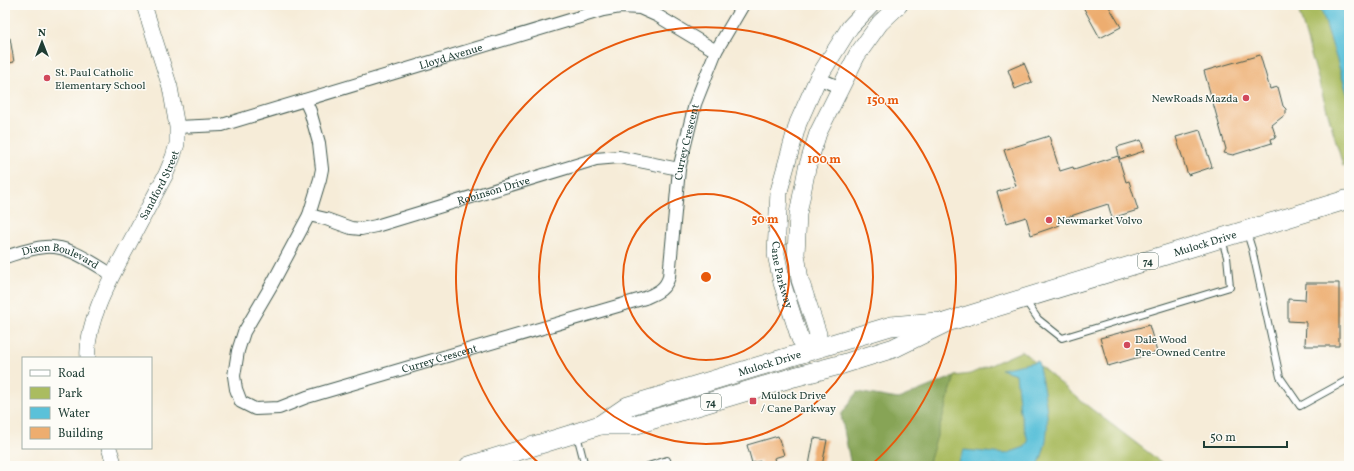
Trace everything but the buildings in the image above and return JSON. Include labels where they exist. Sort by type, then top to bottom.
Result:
[{"type":"main road","name":"Cane Parkway","points":[[871,5],[850,27],[818,78],[798,123],[779,191],[776,254],[782,283],[800,339],[814,350],[818,334],[800,280],[796,254],[798,214],[807,168],[818,133],[857,55],[880,22],[899,5]]},
{"type":"main road","name":"Mulock Drive","points":[[600,425],[634,425],[820,370],[894,348],[946,322],[1222,238],[1348,203]]},
{"type":"main road","name":"Mulock Drive","points":[[469,466],[600,425],[628,406],[891,326],[946,322]]},
{"type":"street","name":"Sandford Street","points":[[88,357],[92,323],[113,275],[166,174],[177,144],[177,128],[170,87],[144,5]]},
{"type":"street","name":"Currey Crescent","points":[[305,100],[310,111],[319,143],[322,169],[309,215],[271,286],[244,332],[238,351],[234,376],[237,396],[241,402],[255,410],[279,408],[308,397],[645,298],[662,290],[667,284],[670,265],[679,169],[695,104],[716,51],[743,5]]},
{"type":"street","name":"Lloyd Avenue","points":[[177,128],[222,125],[604,10],[620,7],[640,8],[658,16],[716,51]]},
{"type":"street","points":[[818,78],[841,88]]},
{"type":"street","name":"Robinson Drive","points":[[309,215],[326,219],[351,228],[361,229],[376,226],[596,159],[619,158],[679,169]]},
{"type":"street","name":"Dixon Boulevard","points":[[5,257],[28,250],[45,247],[57,247],[71,251],[113,275]]},
{"type":"street","name":"Cane Parkway","points":[[814,350],[820,370]]},
{"type":"street","points":[[109,449],[115,466]]},
{"type":"lane","points":[[1246,231],[1252,249],[1280,377],[1300,406],[1349,379]]},
{"type":"lane","points":[[1023,299],[1038,319],[1062,338],[1230,288],[1227,257],[1222,238]]},
{"type":"lane","points":[[576,433],[585,466]]},
{"type":"lane","points":[[648,466],[667,460],[669,466]]},
{"type":"green space","points":[[1297,5],[1349,5],[1349,164],[1343,166]]},
{"type":"green space","points":[[1022,351],[1085,404],[1166,466],[925,466],[955,376],[970,374]]},
{"type":"green space","points":[[955,376],[928,466],[851,466],[841,415],[857,392],[898,399]]},
{"type":"water","points":[[1320,5],[1349,5],[1349,100]]},
{"type":"water","points":[[1038,361],[1046,401],[1047,426],[1046,439],[1038,466],[956,466],[964,450],[1005,454],[1025,447],[1028,441],[1020,412],[1016,374],[1001,369]]},
{"type":"place","name":"St. Paul Catholic Elementary School","points":[[47,78]]},
{"type":"place","name":"NewRoads Mazda","points":[[1246,98]]},
{"type":"place","name":"Newmarket Volvo","points":[[1049,220]]},
{"type":"place","name":"Dale Wood Pre-Owned Centre","points":[[1127,345]]},
{"type":"place","name":"Mulock Drive / Cane Parkway","points":[[753,401]]}]
